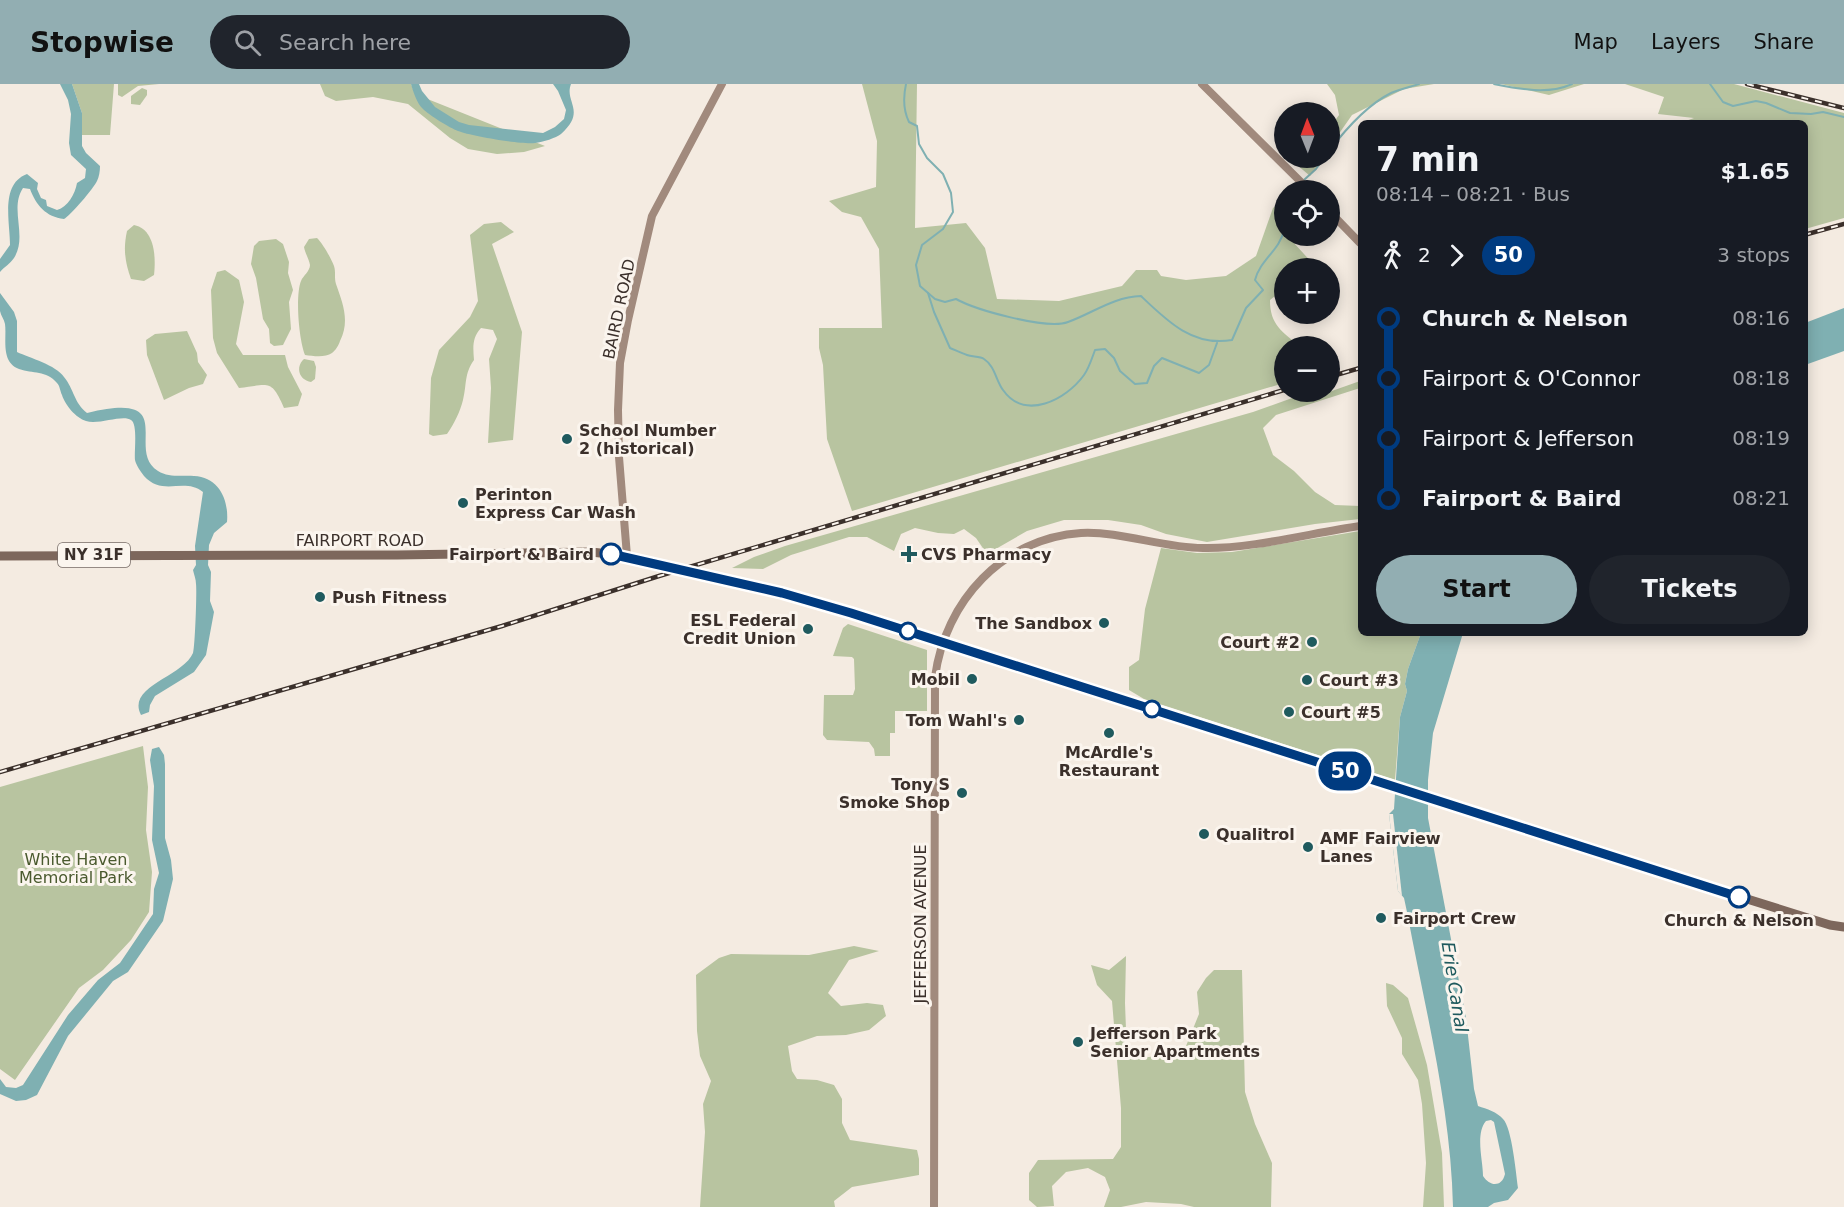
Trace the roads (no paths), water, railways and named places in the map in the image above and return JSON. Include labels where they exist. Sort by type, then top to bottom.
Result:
[{"type":"main road","name":"FAIRPORT ROAD","points":[[0,556],[575,552],[627,556],[782,593],[943,642],[1819,922],[1844,927]]},
{"type":"street","name":"BAIRD ROAD","points":[[627,556],[619,457],[618,407],[620,363],[628,320],[652,216],[722,84]]},
{"type":"street","points":[[1202,84],[1299,180]]},
{"type":"street","points":[[1340,222],[1358,241]]},
{"type":"street","name":"JEFFERSON AVENUE","points":[[934,1207],[935,677],[943,642],[959,607],[978,581],[998,563],[1018,550],[1060,536],[1082,533],[1106,534],[1187,547],[1219,548],[1358,526]]},
{"type":"water","points":[[60,84],[72,84],[82,113],[82,146],[100,166],[98,178],[87,195],[64,219],[47,213],[35,200],[30,189],[23,188],[18,205],[18,250],[0,272],[0,259],[10,245],[8,205],[10,195],[19,179],[27,174],[38,183],[37,189],[41,198],[46,200],[47,206],[57,210],[68,203],[77,183],[85,178],[86,169],[71,155],[69,143],[71,114],[68,100]]},
{"type":"water","points":[[411,84],[419,84],[435,107],[459,122],[543,133],[564,119],[566,110],[553,84],[571,84],[573,119],[561,134],[553,138],[529,143],[497,140],[454,129],[426,112],[417,101]]},
{"type":"water","points":[[0,293],[14,312],[17,321],[17,352],[49,365],[60,373],[79,405],[87,413],[116,408],[133,409],[142,416],[149,462],[158,471],[171,475],[203,477],[216,485],[224,498],[227,522],[214,533],[209,545],[210,601],[214,612],[206,655],[194,672],[155,696],[149,712],[141,715],[139,705],[141,696],[179,669],[193,653],[196,580],[193,570],[196,565],[195,546],[203,492],[188,486],[166,486],[151,482],[144,476],[136,462],[135,432],[131,420],[122,418],[97,422],[86,421],[68,407],[59,386],[53,379],[44,374],[24,371],[13,366],[7,355],[5,324],[0,311]]},
{"type":"water","points":[[1844,308],[1844,351],[1808,364],[1808,322]]},
{"type":"water","name":"Erie Canal","points":[[1420,636],[1462,636],[1433,733],[1428,780],[1428,818],[1466,1018],[1478,1106],[1503,1119],[1509,1132],[1513,1152],[1518,1188],[1508,1200],[1488,1207],[1453,1207],[1448,1133],[1436,1059],[1404,898],[1398,891],[1389,814],[1394,809],[1400,717],[1407,691],[1405,684]],"holes":[[[1486,1121],[1494,1122],[1505,1174],[1496,1184],[1492,1184],[1483,1176],[1480,1147],[1481,1133]]]},
{"type":"water","points":[[159,747],[164,755],[165,764],[165,838],[173,879],[163,921],[128,972],[113,981],[68,1036],[37,1095],[16,1101],[0,1094],[0,1079],[6,1087],[16,1088],[23,1085],[68,1015],[98,980],[120,963],[153,914],[154,889],[159,873],[152,840],[154,786],[150,760],[152,749]]},
{"type":"waterway","points":[[906,84],[904,104],[909,122],[917,126],[919,144],[927,158],[943,174],[951,193],[953,212],[943,229],[922,245],[916,265],[920,286],[935,299],[945,302],[956,299],[1012,318],[1058,324],[1068,322],[1121,299],[1141,296],[1171,323],[1193,336],[1205,340],[1232,340],[1246,308],[1263,290],[1255,280],[1276,246]]},
{"type":"waterway","points":[[1340,138],[1373,104],[1391,93],[1419,84]]},
{"type":"waterway","points":[[1494,84],[1543,90],[1572,84]]},
{"type":"waterway","points":[[1710,84],[1723,102],[1733,106],[1756,101],[1790,113],[1823,112],[1844,117]]},
{"type":"waterway","points":[[1304,180],[1317,168]]},
{"type":"waterway","points":[[928,293],[950,348],[967,355],[980,357],[988,362],[1003,390],[1012,399],[1022,404],[1045,404],[1067,392],[1084,375],[1095,350],[1105,349],[1114,358],[1120,371],[1135,384],[1147,383],[1154,366],[1162,358],[1199,373],[1209,365],[1217,343]]},
{"type":"railway","points":[[1747,84],[1844,108]]},
{"type":"railway","points":[[1808,234],[1844,224]]},
{"type":"railway","points":[[1340,374],[1358,369]]},
{"type":"railway","points":[[0,772],[502,626],[659,576],[1274,393]]},
{"type":"place","name":"School Number 2 (historical)","points":[[567,439]]},
{"type":"place","name":"Perinton Express Car Wash","points":[[463,503]]},
{"type":"place","name":"Fairport & Baird","points":[[611,554]]},
{"type":"place","name":"CVS Pharmacy","points":[[909,554]]},
{"type":"place","name":"Push Fitness","points":[[320,597]]},
{"type":"place","name":"The Sandbox","points":[[1104,623]]},
{"type":"place","name":"ESL Federal Credit Union","points":[[808,629]]},
{"type":"place","name":"Court #2","points":[[1312,642]]},
{"type":"place","name":"Mobil","points":[[972,679]]},
{"type":"place","name":"Court #3","points":[[1307,680]]},
{"type":"place","name":"Court #5","points":[[1289,712]]},
{"type":"place","name":"Tom Wahl's","points":[[1019,720]]},
{"type":"place","name":"McArdle's Restaurant","points":[[1109,733]]},
{"type":"place","name":"Tony S Smoke Shop","points":[[962,793]]},
{"type":"place","name":"Qualitrol","points":[[1204,834]]},
{"type":"place","name":"AMF Fairview Lanes","points":[[1308,847]]},
{"type":"place","name":"Church & Nelson","points":[[1739,897]]},
{"type":"place","name":"Fairport Crew","points":[[1381,918]]},
{"type":"place","name":"Jefferson Park Senior Apartments","points":[[1078,1042]]},
{"type":"park label","name":"White Haven Memorial Park","points":[[76,868]]}]
